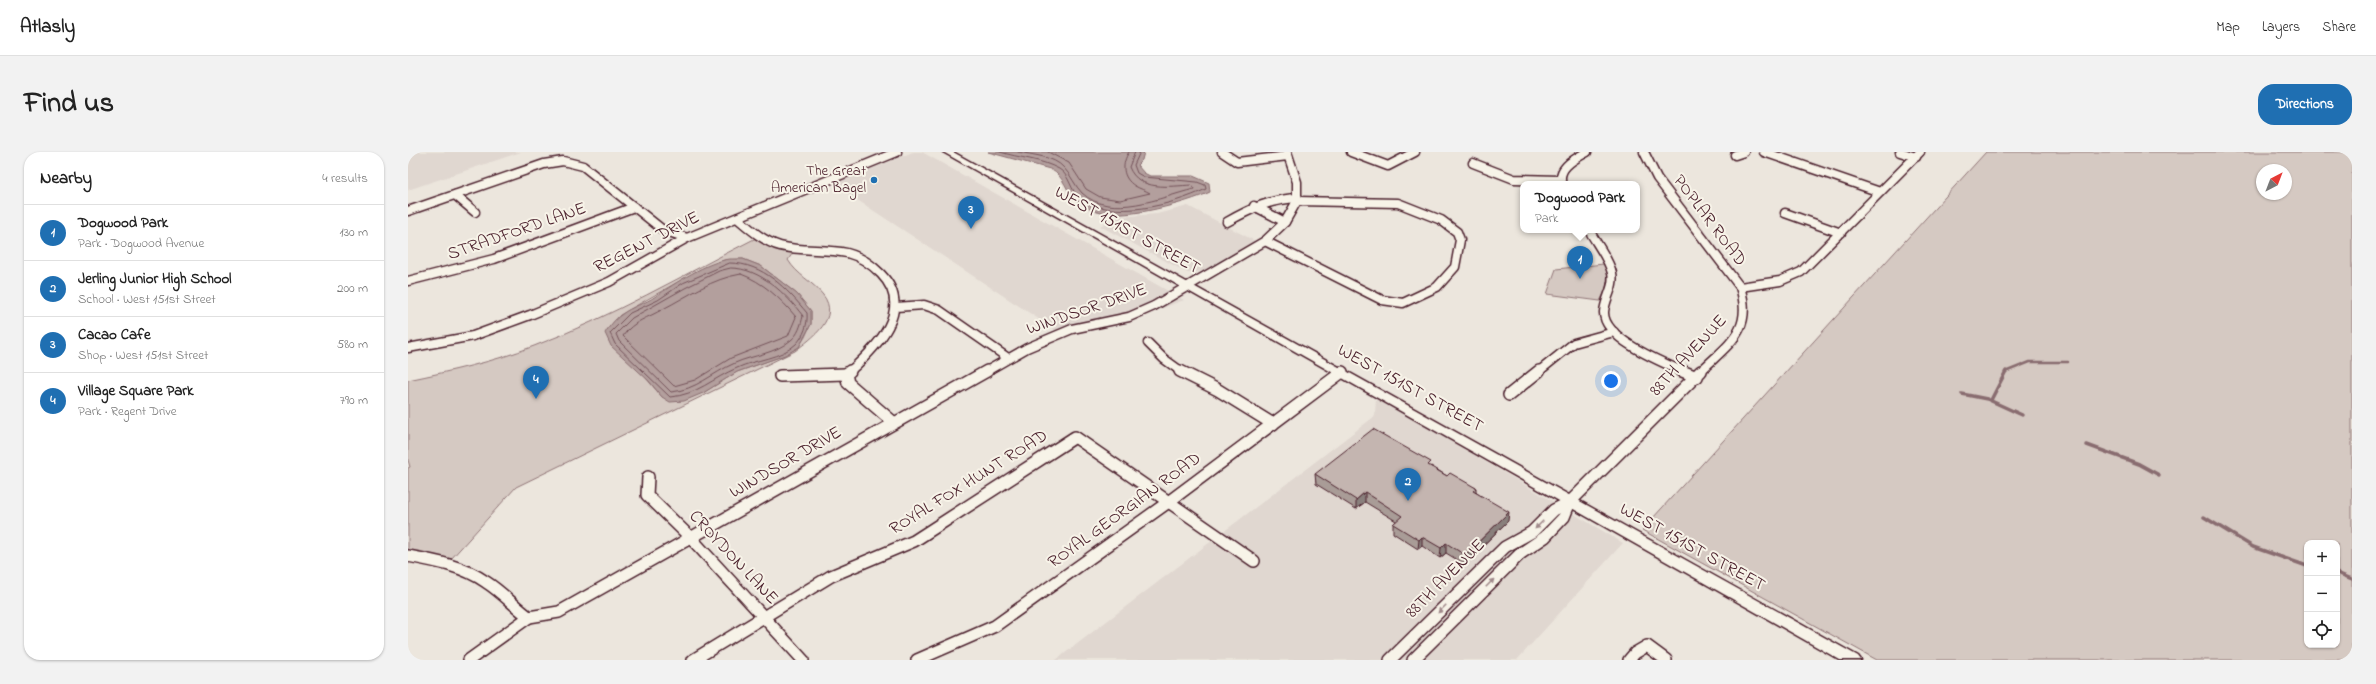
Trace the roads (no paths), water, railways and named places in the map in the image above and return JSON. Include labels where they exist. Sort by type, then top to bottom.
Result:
[{"type":"street","name":"REGENT DRIVE","points":[[408,348],[473,336],[530,315],[609,282],[687,238],[897,152]]},
{"type":"street","name":"WEST 151ST STREET","points":[[947,152],[1342,372],[1570,502],[1853,660]]},
{"type":"street","points":[[1222,152],[1237,162],[1288,154],[1297,182],[1297,200],[1286,222],[1254,206]]},
{"type":"street","points":[[1351,152],[1388,166],[1415,152]]},
{"type":"street","points":[[1561,181],[1563,169],[1587,152]]},
{"type":"street","name":"POPLAR ROAD","points":[[1644,152],[1657,178],[1740,287]]},
{"type":"street","points":[[1735,155],[1744,152]]},
{"type":"street","points":[[1764,152],[1880,192]]},
{"type":"street","points":[[1900,152],[1918,154]]},
{"type":"street","points":[[1740,287],[1774,282],[1798,274],[1918,154]]},
{"type":"street","points":[[408,211],[544,164],[563,161],[583,166],[663,230],[687,238]]},
{"type":"street","points":[[1473,163],[1514,179],[1545,181]]},
{"type":"street","points":[[455,195],[475,212]]},
{"type":"street","points":[[1227,222],[1254,206],[1280,198],[1297,200],[1379,201],[1404,204],[1441,220],[1457,232],[1460,240],[1455,267],[1437,287],[1409,301],[1393,303],[1382,300],[1265,241]]},
{"type":"street","name":"STRADFORD LANE","points":[[408,281],[449,273],[493,260],[634,206]]},
{"type":"street","points":[[1785,213],[1841,232]]},
{"type":"street","points":[[737,218],[761,237],[778,246],[844,252],[860,257],[883,274],[892,288],[896,306],[889,326],[868,356],[846,374],[780,376]]},
{"type":"street","name":"WINDSOR DRIVE","points":[[529,617],[559,612],[893,422],[1043,340],[1072,329],[1129,317],[1154,306],[1189,287],[1265,241],[1286,222]]},
{"type":"street","points":[[1591,233],[1612,272],[1614,283],[1604,312],[1614,332],[1643,353],[1697,377]]},
{"type":"street","name":"88TH AVENUE","points":[[1390,660],[1505,547],[1532,532],[1554,510],[1570,502],[1697,377],[1740,332],[1745,318],[1746,303],[1740,287]]},
{"type":"street","points":[[896,306],[924,305],[939,310],[1008,358]]},
{"type":"street","points":[[1509,395],[1574,343],[1614,332]]},
{"type":"street","points":[[1148,343],[1158,358],[1191,378],[1218,390],[1273,424]]},
{"type":"street","name":"ROYAL GEORGIAN ROAD","points":[[917,660],[994,626],[1167,503],[1342,372]]},
{"type":"street","points":[[846,374],[848,383],[893,422]]},
{"type":"street","name":"ROYAL FOX HUNT ROAD","points":[[693,660],[831,576],[914,541],[1075,437],[1167,503]]},
{"type":"street","name":"CROYDON LANE","points":[[648,477],[647,495],[690,537],[803,660]]},
{"type":"street","name":"88TH AVENUE","points":[[1413,660],[1520,554],[1545,537],[1564,517],[1570,502]]},
{"type":"street","points":[[1167,503],[1254,561]]},
{"type":"street","points":[[408,556],[467,570],[496,589],[513,606],[529,617],[469,660]]},
{"type":"street","points":[[1629,660],[1635,653],[1647,646],[1666,660]]},
{"type":"water","points":[[988,152],[1144,152],[1142,160],[1137,165],[1144,173],[1150,176],[1193,176],[1209,183],[1210,192],[1187,201],[1141,212],[1113,214],[1099,212],[1077,201],[1059,176],[1050,169]]},
{"type":"water","points":[[730,259],[743,259],[761,266],[797,294],[811,311],[811,324],[799,347],[785,355],[737,372],[703,393],[684,401],[670,402],[662,397],[649,381],[611,346],[605,333],[614,321],[625,312],[652,299],[682,279],[701,269],[711,264]]},
{"type":"waterway","points":[[2006,372],[2030,362],[2068,362]]},
{"type":"waterway","points":[[1991,400],[2006,372]]},
{"type":"waterway","points":[[1962,394],[1987,399],[2022,415]]},
{"type":"waterway","points":[[2087,445],[2139,464],[2159,475]]},
{"type":"waterway","points":[[2204,517],[2253,547],[2304,565]]},
{"type":"waterway","points":[[2340,574],[2352,579]]},
{"type":"place","name":"The Great American Bagel","points":[[874,180]]},
{"type":"place","name":"Cacao Cafe","points":[[971,229]]},
{"type":"place","name":"Dogwood Park","points":[[1580,279]]},
{"type":"place","name":"Village Square Park","points":[[536,399]]},
{"type":"place","name":"Jerling Junior High School","points":[[1408,501]]}]
